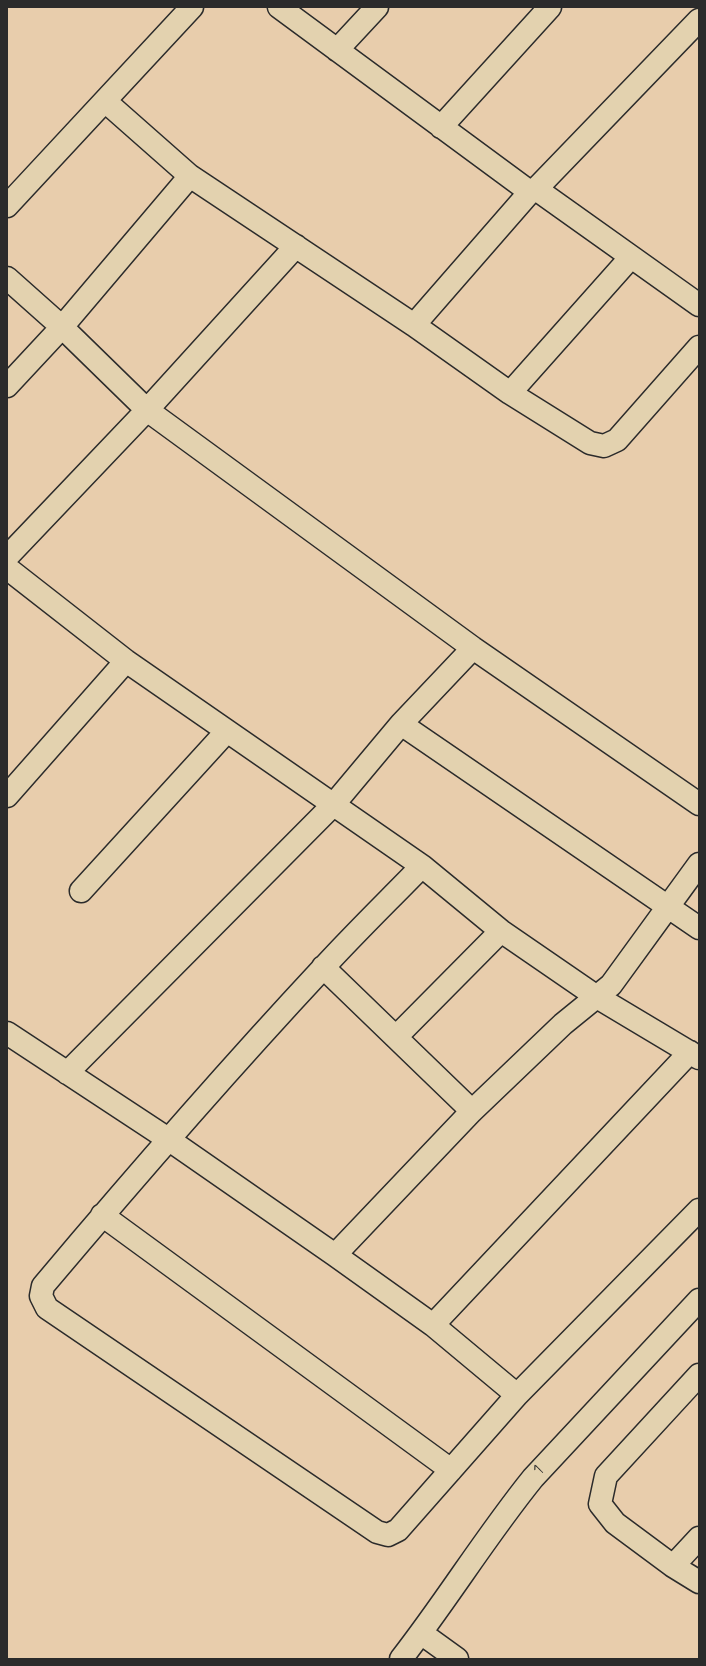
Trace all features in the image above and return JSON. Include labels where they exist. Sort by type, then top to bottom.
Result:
[{"type":"street","points":[[7,206],[192,7]]},
{"type":"street","points":[[279,7],[441,127],[631,257],[699,306]]},
{"type":"street","points":[[337,50],[377,7]]},
{"type":"street","points":[[441,127],[550,7]]},
{"type":"street","points":[[414,325],[533,191],[699,20]]},
{"type":"street","points":[[105,101],[190,176],[414,325],[510,393],[590,443],[604,446],[617,440],[699,347]]},
{"type":"street","points":[[7,386],[62,327],[190,176]]},
{"type":"street","points":[[7,557],[147,410],[296,246]]},
{"type":"street","points":[[510,393],[631,257]]},
{"type":"street","points":[[7,278],[62,327],[147,410],[473,648],[699,804]]},
{"type":"street","points":[[7,568],[126,661],[422,866],[501,931],[597,997],[694,1055],[433,1325]]},
{"type":"street","points":[[67,1074],[334,804],[401,724],[473,648]]},
{"type":"street","points":[[7,796],[126,661]]},
{"type":"street","points":[[401,724],[699,928]]},
{"type":"street","points":[[81,891],[227,731]]},
{"type":"street","points":[[335,1255],[472,1111],[563,1024],[611,985],[699,864]]},
{"type":"street","points":[[422,866],[323,967],[168,1139],[102,1216],[43,1286],[41,1296],[47,1308],[377,1532],[388,1535],[398,1530],[517,1395],[699,1210]]},
{"type":"street","points":[[396,1038],[501,931]]},
{"type":"street","points":[[323,967],[472,1111]]},
{"type":"street","points":[[7,1033],[67,1074],[168,1139],[335,1255],[433,1325],[517,1395]]},
{"type":"street","points":[[102,1216],[451,1470]]},
{"type":"street","name":"1","points":[[401,1659],[421,1633],[508,1508],[533,1478],[699,1300]]},
{"type":"street","points":[[699,1375],[606,1476],[600,1504],[615,1523],[673,1566],[699,1582]]},
{"type":"street","points":[[673,1566],[699,1538]]},
{"type":"street","points":[[421,1633],[457,1659]]}]
